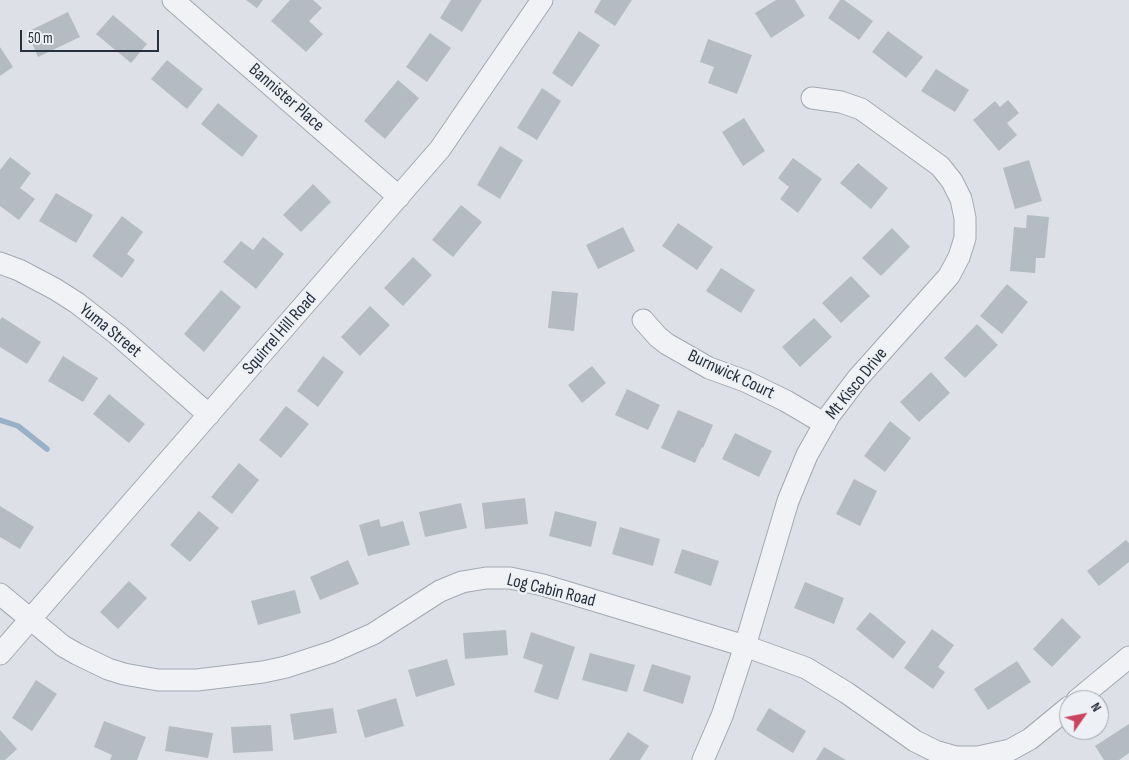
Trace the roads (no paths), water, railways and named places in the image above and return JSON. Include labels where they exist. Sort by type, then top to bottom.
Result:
[{"type":"street","name":"Bannister Place","points":[[173,0],[400,197]]},
{"type":"street","name":"Squirrel Hill Road","points":[[0,654],[400,197],[440,148],[542,0]]},
{"type":"street","name":"Mt Kisco Drive","points":[[703,760],[722,716],[788,501],[807,455],[825,424],[857,379],[950,276],[960,257],[965,238],[965,218],[961,199],[952,181],[940,166],[861,109],[841,102],[812,98]]},
{"type":"street","name":"Yuma Street","points":[[0,263],[33,278],[76,303],[118,335],[209,415]]},
{"type":"street","name":"Burnwick Court","points":[[643,320],[667,344],[709,368],[745,381],[786,401],[825,424]]},
{"type":"street","name":"Log Cabin Road","points":[[0,594],[30,620],[70,650],[108,669],[158,680],[197,680],[263,672],[286,667],[332,652],[373,634],[440,592],[462,582],[486,578],[510,578],[543,585],[745,646],[806,668],[847,693],[915,741],[935,751],[956,757],[978,757],[1010,750],[1030,739],[1059,715]]},
{"type":"street","points":[[1089,690],[1129,657]]},
{"type":"waterway","points":[[0,420],[18,426],[47,449]]}]
